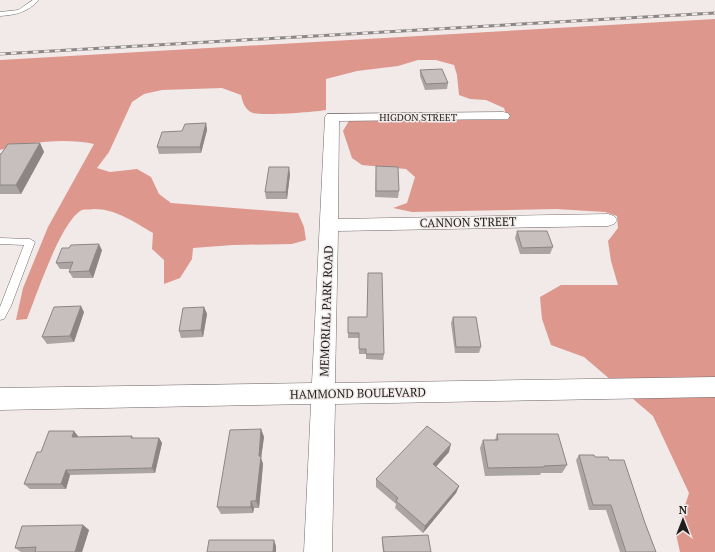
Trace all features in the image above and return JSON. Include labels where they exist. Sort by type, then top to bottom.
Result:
[{"type":"street","name":"HIGDON STREET","points":[[332,117],[503,116]]},
{"type":"street","name":"MEMORIAL PARK ROAD","points":[[318,552],[332,117]]},
{"type":"street","name":"CANNON STREET","points":[[329,225],[608,220]]},
{"type":"street","name":"HAMMOND BOULEVARD","points":[[0,399],[715,387]]},
{"type":"lane","points":[[0,14],[15,14],[28,9],[36,0]]},
{"type":"lane","points":[[0,241],[30,242],[6,306],[0,316]]},
{"type":"shaded area","points":[[715,19],[715,552],[680,552],[676,534],[689,493],[653,416],[584,357],[551,345],[542,319],[540,297],[561,285],[618,285],[611,261],[608,241],[618,228],[617,216],[605,212],[556,209],[412,212],[393,208],[407,203],[415,177],[406,169],[362,165],[352,158],[343,131],[350,119],[508,120],[504,108],[486,100],[470,99],[459,95],[457,75],[454,65],[436,60],[418,60],[398,66],[357,71],[326,79],[326,110],[312,112],[277,114],[253,113],[246,108],[241,95],[222,88],[162,90],[144,94],[132,102],[109,152],[97,168],[110,172],[137,169],[151,177],[159,194],[171,203],[298,213],[304,227],[306,240],[292,244],[233,245],[193,248],[192,259],[180,278],[164,284],[164,260],[152,249],[153,233],[125,217],[110,211],[94,209],[82,210],[74,217],[66,228],[58,243],[27,319],[16,320],[23,288],[48,227],[94,144],[59,141],[34,143],[0,150],[0,60]]},
{"type":"building","points":[[442,69],[448,83],[426,84],[420,70]]},
{"type":"building","points":[[206,123],[200,147],[157,147],[162,132],[182,131],[185,124]]},
{"type":"building","points":[[40,143],[16,185],[0,185],[0,154],[8,144]]},
{"type":"building","points":[[376,166],[398,167],[399,191],[376,191]]},
{"type":"building","points":[[269,167],[289,167],[286,192],[265,192]]},
{"type":"building","points":[[517,231],[547,231],[553,247],[522,248]]},
{"type":"building","points":[[99,244],[89,271],[69,272],[73,262],[56,263],[62,248],[69,248],[71,245]]},
{"type":"building","points":[[368,273],[382,273],[384,354],[366,354],[366,349],[359,349],[359,333],[348,333],[348,317],[367,317]]},
{"type":"building","points":[[81,306],[70,336],[42,337],[54,307]]},
{"type":"building","points":[[204,307],[201,330],[179,331],[183,308]]},
{"type":"building","points":[[453,317],[476,317],[481,347],[456,347]]},
{"type":"building","points":[[427,426],[451,444],[433,464],[459,486],[425,526],[396,501],[398,498],[376,479]]},
{"type":"building","points":[[261,429],[259,456],[261,456],[256,501],[251,501],[251,507],[217,507],[230,430]]},
{"type":"building","points":[[49,431],[74,431],[72,437],[132,436],[131,438],[159,438],[152,468],[66,470],[61,484],[24,484],[37,452],[41,452]]},
{"type":"building","points":[[497,434],[558,434],[567,465],[488,468],[483,440],[498,440]]},
{"type":"building","points":[[579,455],[608,457],[609,460],[624,460],[656,552],[626,552],[611,505],[593,505]]},
{"type":"building","points":[[83,525],[75,552],[35,552],[36,547],[15,548],[22,526]]},
{"type":"building","points":[[428,535],[431,552],[384,552],[382,537]]},
{"type":"building","points":[[209,540],[274,540],[273,552],[207,552]]},
{"type":"railway","points":[[0,54],[715,13]]}]
